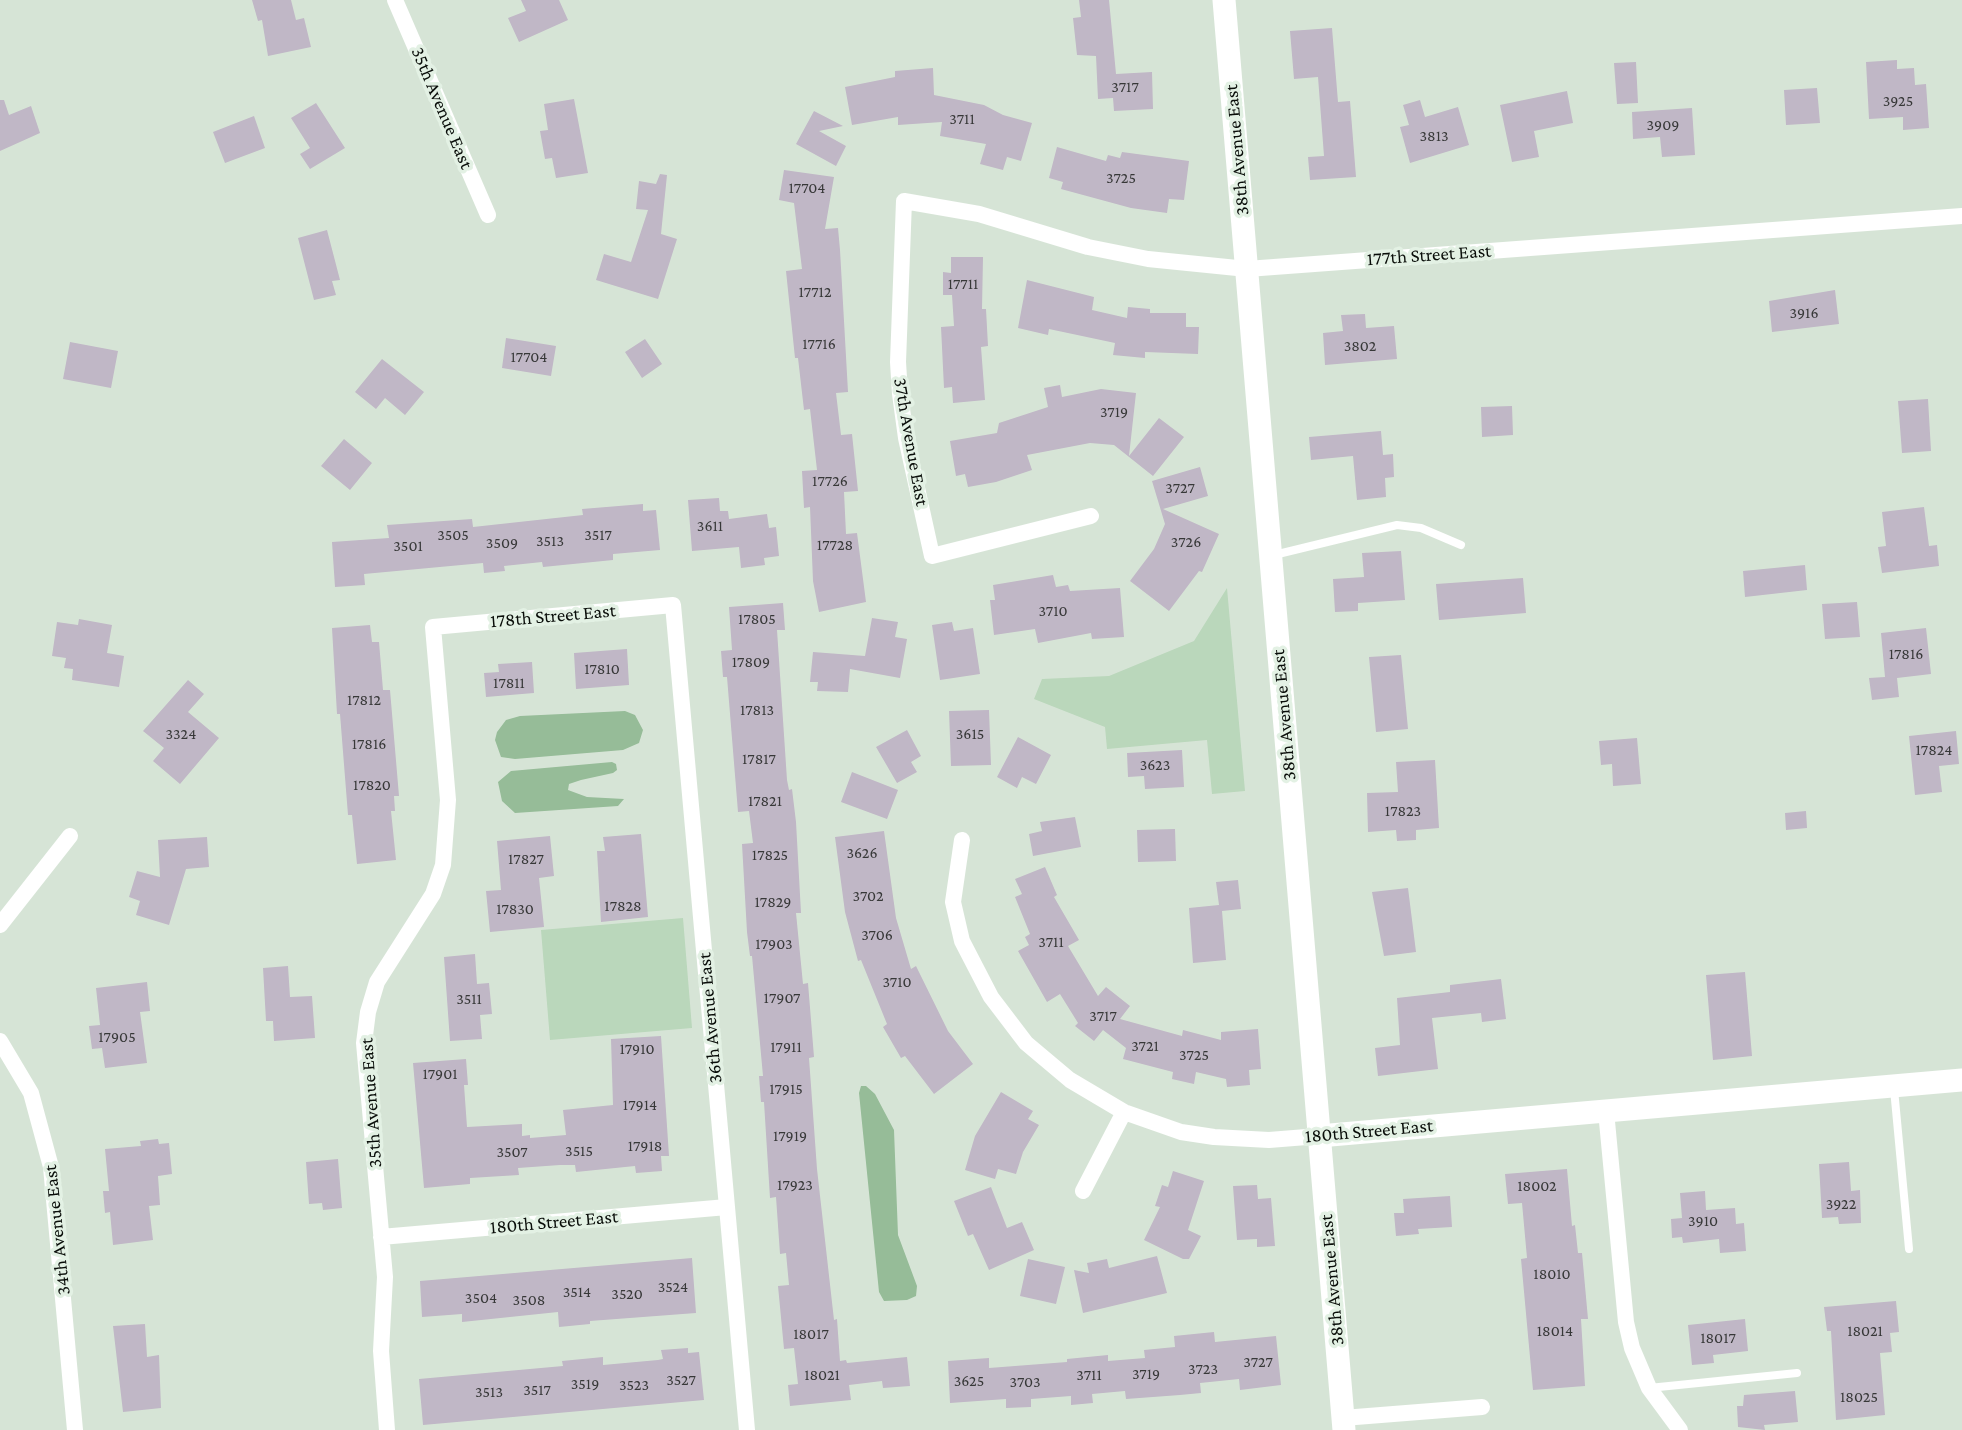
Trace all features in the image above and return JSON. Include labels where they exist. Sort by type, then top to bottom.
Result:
[{"type":"street","name":"35th Avenue East","points":[[395,0],[488,215]]},
{"type":"street","name":"38th Avenue East","points":[[1224,0],[1343,1424]]},
{"type":"street","name":"177th Street East","points":[[904,201],[979,214],[1088,247],[1148,258],[1247,269],[1962,216]]},
{"type":"street","name":"37th Avenue East","points":[[904,201],[900,383],[906,438],[932,556],[1091,516]]},
{"type":"street","name":"178th Street East","points":[[433,627],[673,605]]},
{"type":"street","name":"36th Avenue East","points":[[673,605],[747,1430]]},
{"type":"street","name":"35th Avenue East","points":[[387,1430],[381,1351],[385,1277],[364,1043],[368,1012],[377,982],[433,894],[443,865],[448,800],[433,627]]},
{"type":"street","points":[[0,925],[70,836]]},
{"type":"street","name":"180th Street East","points":[[962,840],[953,902],[961,941],[977,975],[1026,1043],[1089,1094],[1124,1112],[1170,1129],[1214,1137],[1269,1140],[1962,1080]]},
{"type":"street","name":"34th Avenue East","points":[[0,1041],[31,1093],[51,1167],[75,1430]]},
{"type":"street","points":[[1606,1111],[1626,1322],[1632,1348],[1649,1388],[1680,1430]]},
{"type":"street","points":[[1083,1191],[1124,1112]]},
{"type":"street","name":"180th Street East","points":[[382,1237],[727,1207]]},
{"type":"street","points":[[1343,1424],[1482,1406]]},
{"type":"lane","points":[[1271,556],[1397,525],[1421,528],[1461,545]]},
{"type":"lane","points":[[1894,1086],[1909,1249]]},
{"type":"lane","points":[[1649,1388],[1797,1373]]},
{"type":"shaded area","points":[[1227,588],[1245,791],[1212,794],[1207,740],[1107,749],[1105,727],[1034,699],[1042,679],[1109,676],[1194,641]]},
{"type":"shaded area","points":[[625,711],[635,715],[643,730],[639,743],[623,750],[515,759],[501,757],[495,740],[497,732],[506,720],[520,716]]},
{"type":"shaded area","points":[[612,762],[616,764],[617,770],[613,773],[569,784],[568,790],[587,797],[624,799],[618,806],[515,813],[502,801],[498,782],[511,771]]},
{"type":"shaded area","points":[[683,918],[692,1028],[550,1040],[541,930]]},
{"type":"shaded area","points":[[861,1086],[866,1086],[875,1094],[894,1130],[898,1235],[917,1286],[916,1296],[907,1300],[884,1301],[879,1292],[859,1093]]},
{"type":"building","points":[[252,0],[291,0],[296,20],[304,18],[311,47],[268,56],[262,20],[258,21]]},
{"type":"building","points":[[521,0],[559,0],[568,20],[519,42],[508,18],[526,11]]},
{"type":"building","points":[[1079,0],[1109,0],[1116,74],[1152,72],[1153,109],[1114,111],[1113,98],[1098,99],[1096,56],[1077,55],[1073,18],[1081,17]]},
{"type":"building","points":[[1332,28],[1338,102],[1350,101],[1356,177],[1310,180],[1308,157],[1324,156],[1318,77],[1294,79],[1290,31]]},
{"type":"building","points":[[1897,60],[1897,69],[1914,68],[1915,85],[1926,84],[1929,128],[1903,130],[1903,117],[1869,119],[1866,62]]},
{"type":"building","points":[[1636,62],[1638,103],[1617,104],[1614,63]]},
{"type":"building","points":[[933,68],[934,95],[984,105],[1003,115],[1032,123],[1021,161],[1007,157],[1003,170],[980,164],[986,144],[940,136],[942,122],[898,125],[898,117],[852,125],[845,87],[895,77],[895,71]]},
{"type":"building","points":[[1817,88],[1820,123],[1786,125],[1784,90]]},
{"type":"building","points":[[1567,91],[1573,123],[1534,131],[1539,157],[1512,162],[1500,105]]},
{"type":"building","points":[[574,99],[588,173],[556,178],[552,158],[545,159],[540,131],[548,130],[544,104]]},
{"type":"building","points":[[0,100],[4,100],[9,115],[31,106],[40,133],[0,151]]},
{"type":"building","points":[[1420,100],[1425,117],[1458,107],[1469,145],[1410,163],[1400,127],[1409,125],[1403,105]]},
{"type":"building","points":[[316,103],[345,148],[310,169],[300,154],[310,148],[291,118]]},
{"type":"building","points":[[1692,108],[1695,155],[1662,157],[1660,137],[1633,139],[1632,112]]},
{"type":"building","points":[[814,111],[843,126],[819,131],[846,146],[836,166],[796,144]]},
{"type":"building","points":[[254,116],[265,148],[225,163],[213,132]]},
{"type":"building","points":[[1057,147],[1106,161],[1108,155],[1120,158],[1122,152],[1189,161],[1184,200],[1169,199],[1167,213],[1131,208],[1061,189],[1063,182],[1049,178]]},
{"type":"building","points":[[784,170],[834,177],[825,229],[838,228],[840,250],[848,392],[836,393],[841,435],[852,434],[858,491],[844,492],[846,534],[857,533],[866,602],[819,612],[813,581],[810,507],[804,508],[802,471],[817,470],[810,409],[804,410],[798,358],[795,358],[786,271],[802,269],[794,203],[779,200]]},
{"type":"building","points":[[660,174],[667,175],[661,234],[677,239],[658,299],[596,280],[604,254],[631,262],[648,210],[636,209],[639,181],[656,184]]},
{"type":"building","points":[[327,230],[340,280],[332,281],[336,295],[314,300],[298,238]]},
{"type":"building","points":[[951,257],[983,257],[982,309],[986,309],[988,346],[981,347],[985,400],[953,403],[952,387],[944,388],[941,327],[954,326],[952,295],[943,295],[943,272],[951,273]]},
{"type":"building","points":[[1027,280],[1094,297],[1092,310],[1127,318],[1128,307],[1150,309],[1150,313],[1186,313],[1186,327],[1199,327],[1198,354],[1145,352],[1145,358],[1113,355],[1115,343],[1049,329],[1048,335],[1018,328]]},
{"type":"building","points":[[1835,290],[1839,324],[1772,332],[1769,301]]},
{"type":"building","points":[[1365,314],[1366,328],[1394,326],[1397,359],[1325,365],[1323,333],[1343,331],[1341,315]]},
{"type":"building","points":[[506,338],[556,346],[551,376],[502,368]]},
{"type":"building","points":[[645,339],[662,364],[642,378],[625,352]]},
{"type":"building","points":[[70,342],[118,351],[111,388],[63,379]]},
{"type":"building","points":[[382,359],[424,392],[405,415],[385,398],[376,409],[355,392]]},
{"type":"building","points":[[1060,385],[1062,397],[1101,389],[1136,393],[1129,456],[1159,418],[1184,437],[1153,476],[1114,445],[1090,443],[1027,455],[1032,470],[996,482],[968,487],[965,474],[956,476],[950,441],[997,433],[999,423],[1048,407],[1044,388]]},
{"type":"building","points":[[1928,399],[1931,451],[1902,453],[1898,401]]},
{"type":"building","points":[[1512,406],[1513,435],[1482,437],[1481,407]]},
{"type":"building","points":[[1381,431],[1383,455],[1393,454],[1394,477],[1385,478],[1386,497],[1357,500],[1353,456],[1311,460],[1309,437]]},
{"type":"building","points":[[344,439],[372,463],[350,490],[321,466]]},
{"type":"building","points":[[1200,467],[1208,496],[1163,509],[1219,534],[1202,572],[1199,571],[1169,611],[1130,581],[1154,549],[1165,524],[1152,481]]},
{"type":"building","points":[[719,498],[720,511],[728,511],[729,519],[767,514],[769,528],[776,527],[779,556],[764,558],[765,565],[741,568],[739,547],[692,551],[688,500]]},
{"type":"building","points":[[643,504],[643,511],[656,510],[660,550],[613,554],[613,560],[543,567],[542,562],[504,566],[505,571],[484,573],[483,563],[364,574],[365,585],[335,587],[332,542],[389,538],[387,525],[472,519],[473,527],[583,515],[582,509]]},
{"type":"building","points":[[1924,507],[1929,546],[1937,545],[1939,566],[1882,573],[1878,547],[1886,546],[1882,512]]},
{"type":"building","points":[[1401,551],[1405,600],[1358,603],[1358,611],[1335,612],[1333,579],[1364,577],[1362,553]]},
{"type":"building","points":[[1805,565],[1807,590],[1745,597],[1743,571]]},
{"type":"building","points":[[1053,575],[1056,587],[1068,585],[1070,591],[1120,588],[1124,637],[1092,639],[1091,633],[1038,643],[1035,629],[994,635],[990,600],[995,600],[993,585]]},
{"type":"building","points":[[1523,578],[1526,613],[1439,620],[1436,584]]},
{"type":"building","points":[[1857,602],[1860,637],[1825,639],[1822,604]]},
{"type":"building","points":[[783,603],[785,630],[777,630],[787,780],[789,790],[792,789],[796,822],[801,913],[796,913],[803,984],[808,983],[814,1057],[809,1058],[817,1169],[840,1361],[846,1360],[847,1363],[907,1357],[910,1386],[883,1388],[882,1381],[849,1385],[851,1400],[790,1406],[788,1385],[798,1384],[794,1348],[784,1349],[778,1286],[789,1285],[786,1253],[780,1254],[776,1197],[770,1198],[764,1102],[761,1102],[759,1076],[763,1076],[752,956],[747,932],[742,844],[753,843],[749,811],[738,812],[727,677],[723,677],[721,651],[732,650],[729,607]]},
{"type":"building","points":[[872,618],[898,622],[895,637],[907,639],[900,678],[850,669],[848,692],[817,691],[818,682],[810,682],[813,652],[865,656]]},
{"type":"building","points":[[79,619],[112,625],[107,653],[124,656],[119,687],[72,680],[73,669],[64,668],[66,658],[52,656],[57,622],[78,625]]},
{"type":"building","points":[[952,622],[954,631],[973,628],[980,674],[940,680],[932,625]]},
{"type":"building","points":[[370,625],[372,642],[379,642],[383,690],[390,690],[399,796],[394,796],[395,811],[391,811],[396,860],[357,864],[352,815],[348,815],[340,714],[337,714],[332,628]]},
{"type":"building","points":[[1926,628],[1931,674],[1897,678],[1899,697],[1872,700],[1869,678],[1885,677],[1881,633]]},
{"type":"building","points":[[627,649],[629,685],[576,689],[574,653]]},
{"type":"building","points":[[1401,655],[1408,729],[1376,732],[1369,657]]},
{"type":"building","points":[[532,662],[534,693],[486,697],[484,673],[499,672],[498,664]]},
{"type":"building","points":[[188,680],[204,694],[188,712],[219,738],[180,784],[153,761],[164,748],[143,731]]},
{"type":"building","points":[[989,710],[991,765],[951,766],[949,711]]},
{"type":"building","points":[[907,730],[921,756],[911,762],[917,772],[897,783],[876,747]]},
{"type":"building","points":[[1956,731],[1959,764],[1939,766],[1942,792],[1915,795],[1909,736]]},
{"type":"building","points":[[1018,737],[1051,755],[1036,784],[1022,777],[1017,788],[997,777]]},
{"type":"building","points":[[1637,738],[1641,784],[1613,786],[1612,764],[1601,765],[1599,741]]},
{"type":"building","points":[[1182,750],[1184,787],[1145,789],[1144,776],[1128,777],[1127,753]]},
{"type":"building","points":[[1435,760],[1439,828],[1416,830],[1416,840],[1397,841],[1396,830],[1368,832],[1367,793],[1398,792],[1396,762]]},
{"type":"building","points":[[852,772],[898,790],[887,819],[841,802]]},
{"type":"building","points":[[1806,811],[1807,828],[1786,830],[1785,813]]},
{"type":"building","points":[[1075,817],[1081,847],[1033,856],[1029,834],[1042,831],[1040,822]]},
{"type":"building","points":[[1175,829],[1176,861],[1138,862],[1137,830]]},
{"type":"building","points":[[884,831],[896,918],[911,969],[916,966],[948,1031],[973,1064],[934,1094],[905,1056],[901,1058],[883,1027],[887,1024],[861,960],[858,961],[845,912],[835,837]]},
{"type":"building","points":[[641,834],[648,917],[601,922],[597,851],[605,851],[603,837]]},
{"type":"building","points":[[550,836],[554,876],[539,878],[544,927],[490,932],[486,891],[501,890],[497,841]]},
{"type":"building","points":[[207,837],[209,867],[186,869],[169,925],[136,915],[140,901],[129,897],[137,871],[160,877],[158,840]]},
{"type":"building","points":[[1045,867],[1057,895],[1054,897],[1079,940],[1068,946],[1098,996],[1106,987],[1130,1006],[1120,1019],[1182,1036],[1183,1030],[1221,1040],[1221,1032],[1258,1029],[1261,1069],[1249,1070],[1250,1085],[1227,1087],[1226,1079],[1196,1072],[1194,1084],[1172,1079],[1173,1072],[1123,1059],[1126,1048],[1103,1030],[1094,1041],[1075,1026],[1078,1023],[1060,994],[1047,1002],[1018,951],[1029,945],[1025,937],[1030,934],[1015,897],[1022,894],[1015,879]]},
{"type":"building","points":[[1238,880],[1241,909],[1222,911],[1226,960],[1193,963],[1189,908],[1219,905],[1216,882]]},
{"type":"building","points":[[1408,888],[1416,952],[1384,956],[1372,892]]},
{"type":"building","points":[[475,954],[477,984],[489,983],[492,1014],[480,1015],[482,1039],[450,1041],[444,957]]},
{"type":"building","points":[[288,966],[290,997],[312,996],[315,1038],[274,1041],[273,1021],[266,1021],[263,968]]},
{"type":"building","points":[[1745,972],[1752,1056],[1713,1060],[1706,975]]},
{"type":"building","points":[[1501,979],[1506,1019],[1482,1022],[1481,1013],[1432,1018],[1438,1069],[1378,1076],[1375,1048],[1400,1045],[1397,998],[1450,992],[1450,985]]},
{"type":"building","points":[[147,982],[150,1011],[140,1012],[147,1063],[105,1068],[102,1048],[92,1049],[89,1026],[100,1025],[96,988]]},
{"type":"building","points":[[661,1036],[669,1156],[661,1156],[662,1171],[636,1173],[635,1166],[576,1172],[575,1165],[518,1168],[519,1175],[470,1178],[470,1184],[424,1188],[413,1063],[466,1059],[468,1085],[464,1085],[467,1127],[522,1124],[522,1136],[530,1135],[530,1138],[566,1135],[563,1110],[613,1105],[611,1039]]},
{"type":"building","points":[[1001,1092],[1033,1111],[1028,1119],[1039,1125],[1023,1152],[1016,1174],[998,1169],[995,1179],[965,1170],[975,1136]]},
{"type":"building","points":[[158,1139],[159,1144],[169,1143],[172,1174],[158,1176],[160,1205],[149,1206],[153,1240],[113,1245],[110,1212],[105,1213],[103,1191],[109,1191],[105,1149],[141,1146],[140,1141]]},
{"type":"building","points":[[338,1159],[342,1208],[323,1210],[322,1203],[309,1204],[306,1162]]},
{"type":"building","points":[[1849,1162],[1851,1191],[1860,1190],[1861,1223],[1839,1224],[1838,1217],[1822,1218],[1819,1164]]},
{"type":"building","points":[[1567,1169],[1572,1226],[1575,1225],[1578,1253],[1582,1253],[1588,1319],[1581,1319],[1585,1386],[1533,1390],[1521,1259],[1527,1258],[1522,1203],[1508,1204],[1505,1174]]},
{"type":"building","points":[[1173,1171],[1204,1181],[1188,1230],[1201,1236],[1189,1259],[1183,1259],[1144,1240],[1160,1207],[1155,1206],[1162,1185],[1168,1187]]},
{"type":"building","points":[[1257,1185],[1258,1199],[1271,1198],[1275,1246],[1257,1247],[1257,1239],[1237,1240],[1233,1186]]},
{"type":"building","points":[[991,1187],[1007,1228],[1022,1222],[1034,1250],[989,1270],[973,1234],[968,1236],[954,1201]]},
{"type":"building","points":[[1705,1191],[1706,1210],[1735,1208],[1736,1224],[1744,1223],[1746,1251],[1720,1253],[1719,1239],[1683,1243],[1682,1237],[1672,1238],[1671,1219],[1682,1218],[1680,1193]]},
{"type":"building","points":[[1450,1196],[1452,1227],[1418,1229],[1419,1234],[1396,1236],[1394,1213],[1404,1213],[1403,1199]]},
{"type":"building","points":[[1157,1256],[1167,1293],[1083,1313],[1074,1270],[1089,1273],[1087,1263],[1107,1259],[1109,1268]]},
{"type":"building","points":[[692,1258],[696,1313],[590,1321],[590,1324],[559,1327],[558,1312],[462,1322],[462,1314],[422,1317],[420,1281]]},
{"type":"building","points":[[1028,1259],[1065,1267],[1056,1304],[1020,1296]]},
{"type":"building","points":[[1896,1301],[1899,1332],[1890,1333],[1892,1352],[1880,1353],[1885,1415],[1836,1420],[1831,1331],[1827,1331],[1824,1307]]},
{"type":"building","points":[[1745,1319],[1748,1351],[1713,1355],[1714,1363],[1692,1365],[1688,1325]]},
{"type":"building","points":[[145,1324],[147,1357],[159,1355],[161,1408],[123,1412],[113,1326]]},
{"type":"building","points":[[1214,1332],[1215,1342],[1276,1336],[1281,1385],[1240,1390],[1239,1379],[1200,1383],[1201,1393],[1126,1399],[1125,1391],[1092,1394],[1093,1403],[1071,1405],[1071,1396],[1031,1399],[1031,1407],[1006,1408],[1006,1399],[950,1403],[948,1361],[989,1358],[989,1368],[1067,1362],[1067,1359],[1108,1355],[1108,1361],[1145,1358],[1144,1350],[1175,1347],[1174,1336]]},
{"type":"building","points":[[688,1348],[688,1353],[699,1352],[704,1400],[423,1425],[419,1379],[563,1366],[562,1361],[603,1357],[603,1365],[658,1360],[663,1359],[661,1350]]},
{"type":"building","points":[[1795,1391],[1798,1422],[1764,1425],[1765,1430],[1738,1427],[1737,1406],[1743,1406],[1744,1395]]}]
